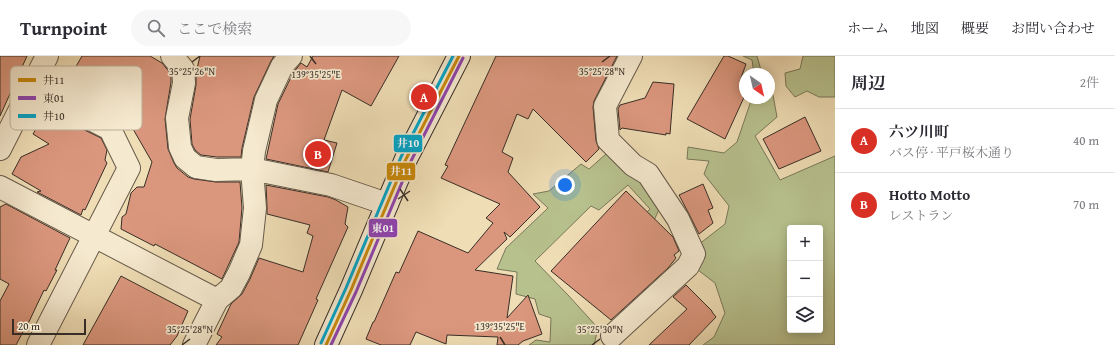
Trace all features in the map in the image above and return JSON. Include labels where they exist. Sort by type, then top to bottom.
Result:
[{"type":"street","points":[[42,66],[47,56]]},
{"type":"street","points":[[172,56],[183,68],[184,83],[177,118],[180,147],[185,158],[196,166],[216,170],[252,169],[330,185],[387,204]]},
{"type":"street","points":[[194,345],[217,300],[231,288],[251,245],[255,208],[252,169],[254,151],[266,100],[282,66],[291,56]]},
{"type":"street","points":[[326,345],[351,290],[406,159],[459,56]]},
{"type":"street","points":[[612,336],[688,266],[694,254],[678,219],[648,174],[633,165],[608,140],[605,106],[631,56]]},
{"type":"street","points":[[0,149],[10,130]]},
{"type":"street","points":[[38,345],[129,168],[110,130]]},
{"type":"street","points":[[0,187],[217,300]]},
{"type":"green space","points":[[743,56],[757,56],[760,68],[753,68],[752,60]]},
{"type":"green space","points":[[803,56],[835,56],[835,97],[819,97],[807,91],[795,97],[786,86],[785,73],[800,69]]},
{"type":"green space","points":[[750,104],[775,104],[777,117],[755,136],[780,180],[835,156],[835,345],[703,345],[714,337],[725,313],[715,283],[698,270],[698,245],[725,224],[729,206],[704,174],[709,161],[687,159],[688,147],[724,153],[737,142]]},
{"type":"green space","points":[[606,154],[646,184],[661,205],[652,225],[635,224],[650,209],[628,185],[599,210],[591,206],[535,261],[598,328],[594,345],[529,345],[536,340],[550,342],[551,318],[539,314],[535,299],[516,294],[517,272],[497,269],[506,248],[548,208],[533,194],[549,191],[581,164],[589,169]]},
{"type":"building","points":[[0,56],[27,56],[22,66],[10,66],[10,94],[0,116]]},
{"type":"building","points":[[82,56],[150,56],[162,63],[171,74],[165,119],[168,149],[177,168],[188,177],[194,179],[216,182],[240,182],[242,208],[239,242],[222,279],[155,244],[154,246],[121,229],[122,217],[126,214],[131,193],[137,187],[144,187],[152,162],[134,130],[142,130],[142,66],[76,66]]},
{"type":"building","points":[[200,56],[274,56],[254,97],[241,157],[201,155],[195,150],[192,144],[190,119],[196,85],[196,73]]},
{"type":"building","points":[[313,56],[399,56],[371,106],[342,90],[324,140],[337,143],[328,172],[266,159],[278,104],[293,73],[301,63],[307,67]]},
{"type":"building","points":[[496,56],[617,56],[594,101],[593,107],[596,141],[599,149],[586,162],[533,109],[528,119],[517,114],[502,152],[513,158],[508,172],[540,207],[510,237],[504,232],[507,239],[475,270],[513,276],[507,318],[528,295],[542,334],[523,341],[518,345],[497,345],[498,337],[447,335],[446,344],[416,332],[410,345],[381,345],[366,339],[396,272],[399,273],[418,231],[468,253],[493,223],[486,218],[500,204],[441,178],[448,166],[445,165]]},
{"type":"building","points":[[724,56],[728,56],[746,64],[745,68],[739,68],[739,104],[741,104],[725,139],[687,119]]},
{"type":"building","points":[[653,82],[674,84],[670,134],[666,133],[666,135],[622,128],[620,130],[618,109],[620,105],[645,98]]},
{"type":"building","points":[[805,117],[821,151],[779,169],[763,139]]},
{"type":"building","points":[[35,130],[85,130],[101,138],[107,150],[105,160],[107,163],[85,210],[83,209],[81,215],[37,192],[41,191],[12,174],[21,157],[49,144],[33,134]]},
{"type":"building","points":[[703,184],[713,208],[708,210],[713,223],[699,234],[679,195]]},
{"type":"building","points":[[266,185],[328,197],[336,200],[348,207],[345,224],[348,227],[316,299],[318,300],[298,345],[216,345],[222,337],[217,334],[231,304],[242,294],[259,258],[303,272],[313,236],[307,233],[310,225],[267,214]]},
{"type":"building","points":[[626,191],[673,237],[679,251],[674,255],[676,258],[668,268],[611,320],[551,271]]},
{"type":"building","points":[[6,204],[70,238],[55,270],[57,270],[46,291],[44,290],[16,345],[0,345],[0,301],[9,284],[0,279],[0,207]]},
{"type":"building","points":[[121,276],[188,311],[177,336],[170,345],[83,345]]},
{"type":"building","points":[[686,285],[716,317],[689,345],[649,345],[687,309],[673,297]]},
{"type":"transit line","name":"井10","points":[[321,343],[346,288],[401,157],[453,56]]},
{"type":"transit line","name":"井11","points":[[326,345],[351,290],[406,159],[459,56]]},
{"type":"transit line","name":"東01","points":[[331,345],[356,292],[411,161],[463,58]]},
{"type":"place","name":"六ツ川町","points":[[424,97]]},
{"type":"place","name":"Hotto Motto","points":[[318,154]]}]
